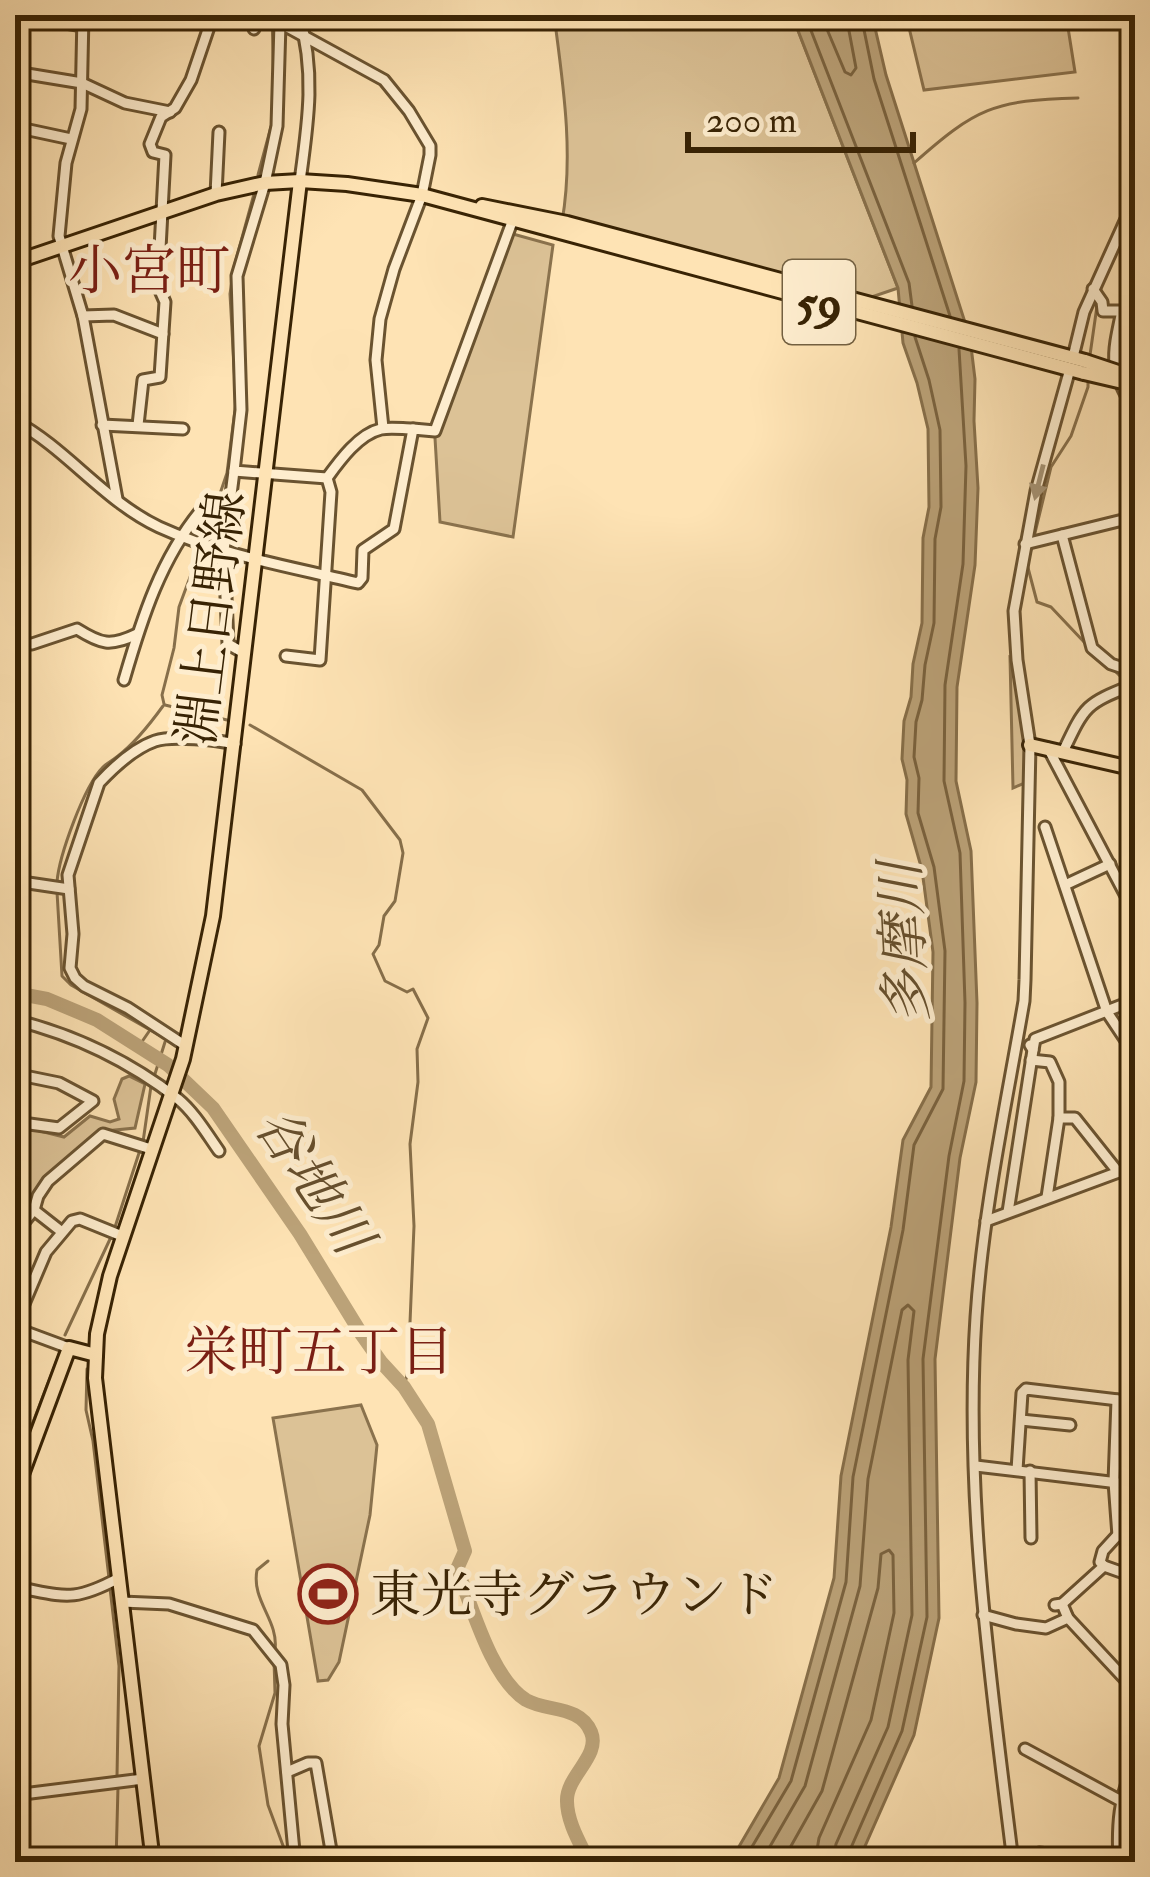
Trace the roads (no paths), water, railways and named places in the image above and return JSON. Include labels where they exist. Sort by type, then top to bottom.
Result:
[{"type":"main road","name":"淵上日野線","points":[[171,1092],[184,1054],[214,916],[300,181]]},
{"type":"main road","name":"59","points":[[15,262],[216,194],[265,183],[361,185],[567,223],[1133,381]]},
{"type":"main road","name":"59","points":[[422,195],[1074,364]]},
{"type":"main road","points":[[1030,745],[1135,769]]},
{"type":"main road","points":[[153,1862],[95,1378],[103,1308],[122,1236],[171,1092]]},
{"type":"main road","points":[[15,1493],[70,1348],[96,1355]]},
{"type":"street","points":[[20,15],[83,21],[81,109],[71,140],[59,236],[83,316],[117,500]]},
{"type":"street","points":[[138,425],[143,380],[160,377],[165,302],[158,286],[165,155],[153,152],[150,144],[161,117],[176,108],[191,80],[213,15]]},
{"type":"street","points":[[254,29],[262,15],[384,80],[430,146],[422,195],[380,319],[376,360],[383,428]]},
{"type":"street","points":[[299,15],[311,81],[300,181]]},
{"type":"street","points":[[244,653],[228,644],[224,550],[241,410],[237,277],[278,126],[280,23]]},
{"type":"street","points":[[15,72],[82,83],[125,103],[170,112]]},
{"type":"street","points":[[15,127],[71,140]]},
{"type":"street","points":[[216,194],[219,132]]},
{"type":"street","points":[[1013,1862],[983,1615],[973,1447],[976,1315],[986,1221],[1024,1001],[1030,745],[1013,628],[1045,459],[1074,364],[1084,312],[1097,294],[1135,200]]},
{"type":"street","points":[[327,478],[354,446],[383,428],[435,430],[512,221]]},
{"type":"street","points":[[1097,294],[1103,311],[1135,311]]},
{"type":"street","points":[[1122,311],[1112,354],[1115,377],[1135,412]]},
{"type":"street","points":[[83,316],[114,315],[163,334]]},
{"type":"street","points":[[15,493],[20,424],[157,526],[224,550],[358,583],[362,550],[394,529],[413,429]]},
{"type":"street","points":[[102,425],[183,429]]},
{"type":"street","points":[[234,471],[327,478]]},
{"type":"street","points":[[286,656],[320,660],[332,492],[327,478]]},
{"type":"street","points":[[124,680],[165,561],[202,509]]},
{"type":"street","points":[[1030,543],[1135,517]]},
{"type":"street","points":[[1062,535],[1092,648],[1111,664],[1135,672]]},
{"type":"street","points":[[15,643],[32,644],[77,629],[100,643],[137,634]]},
{"type":"street","points":[[1064,752],[1093,700],[1135,684]]},
{"type":"street","points":[[184,1054],[128,1008],[75,978],[70,968],[73,934],[61,888],[99,783],[110,771],[153,741],[235,744]]},
{"type":"street","points":[[1048,748],[1110,864],[1130,890],[1135,913]]},
{"type":"street","points":[[1045,826],[1107,1012],[1135,1054]]},
{"type":"street","points":[[1064,884],[1110,864]]},
{"type":"street","points":[[15,881],[61,888]]},
{"type":"street","points":[[1009,1212],[1035,1039],[1135,1000]]},
{"type":"street","points":[[15,1020],[82,1041],[171,1092],[220,1151]]},
{"type":"street","points":[[1031,1051],[1050,1062],[1059,1082],[1059,1118],[1047,1197]]},
{"type":"street","points":[[15,1074],[59,1084],[93,1102],[59,1128],[15,1122]]},
{"type":"street","points":[[1059,1118],[1076,1118],[1118,1172]]},
{"type":"street","points":[[15,1233],[34,1210],[48,1181],[103,1134],[152,1149]]},
{"type":"street","points":[[986,1221],[1135,1166]]},
{"type":"street","points":[[34,1210],[62,1232]]},
{"type":"street","points":[[70,1348],[15,1327],[46,1252],[72,1221],[80,1219],[122,1236]]},
{"type":"street","points":[[1017,1470],[1026,1389],[1135,1402]]},
{"type":"street","points":[[1117,1400],[1114,1482],[1118,1536]]},
{"type":"street","points":[[1021,1420],[1070,1425]]},
{"type":"street","points":[[976,1466],[1135,1485]]},
{"type":"street","points":[[1030,1471],[1031,1538]]},
{"type":"street","points":[[1135,1516],[1103,1551],[1100,1562],[1135,1577]]},
{"type":"street","points":[[1104,1566],[1058,1605],[1135,1690]]},
{"type":"street","points":[[15,1587],[82,1596],[118,1578]]},
{"type":"street","points":[[122,1602],[169,1604],[254,1630],[275,1656],[284,1685],[282,1724],[295,1862]]},
{"type":"street","points":[[983,1615],[1046,1628],[1068,1618]]},
{"type":"street","points":[[1025,1749],[1121,1801]]},
{"type":"street","points":[[1039,1853],[1119,1862],[1121,1801],[1135,1762]]},
{"type":"street","points":[[286,1772],[316,1763],[333,1862]]},
{"type":"street","points":[[15,1795],[143,1779]]},
{"type":"street","points":[[15,1854],[91,1857]]},
{"type":"water","points":[[792,15],[872,15],[886,75],[970,338],[975,379],[975,565],[957,687],[956,781],[971,851],[976,1082],[960,1158],[935,1359],[939,1618],[914,1735],[858,1862],[730,1862],[779,1778],[834,1578],[841,1476],[891,1227],[903,1140],[931,1087],[933,952],[922,870],[906,814],[902,759],[922,623],[928,429],[903,343],[898,288]]},
{"type":"waterway","points":[[272,15],[274,91]]},
{"type":"waterway","points":[[914,163],[954,130],[988,111],[1026,101],[1078,98]]},
{"type":"waterway","points":[[258,175],[273,107]]},
{"type":"waterway","points":[[204,541],[227,473],[236,402],[230,294],[254,194]]},
{"type":"waterway","points":[[1090,355],[1097,306]]},
{"type":"waterway","points":[[1034,537],[1051,467],[1071,436],[1088,377]]},
{"type":"waterway","points":[[1032,546],[1027,564],[1037,602],[1051,607],[1085,643]]},
{"type":"waterway","points":[[164,704],[179,607],[200,550]]},
{"type":"waterway","points":[[1108,668],[1135,678]]},
{"type":"waterway","points":[[1115,671],[1125,681]]},
{"type":"waterway","points":[[165,705],[227,720]]},
{"type":"waterway","points":[[57,882],[88,789],[163,706]]},
{"type":"waterway","points":[[250,725],[362,790],[400,840],[403,853],[395,901],[384,916],[373,954],[385,981],[407,992],[413,989],[428,1018],[417,1049],[410,1144],[414,1226],[404,1387]]},
{"type":"waterway","points":[[57,892],[62,976],[159,1035]]},
{"type":"waterway","name":"谷地川","points":[[15,993],[47,999],[97,1020],[168,1065],[213,1108],[362,1335],[404,1387],[428,1424],[465,1551],[457,1569],[493,1659],[526,1700],[571,1713],[591,1732],[588,1758],[567,1801],[589,1862]]},
{"type":"waterway","points":[[139,1046],[150,1030]]},
{"type":"waterway","name":"谷地川","points":[[154,1077],[165,1042]]},
{"type":"waterway","points":[[143,1142],[151,1086]]},
{"type":"waterway","points":[[115,1227],[140,1150]]},
{"type":"waterway","points":[[65,1335],[111,1237]]},
{"type":"waterway","points":[[15,1469],[60,1352]]},
{"type":"waterway","points":[[87,1369],[86,1410],[109,1578]]},
{"type":"waterway","points":[[268,1561],[257,1570],[256,1581],[273,1629],[275,1650]]},
{"type":"waterway","points":[[110,1588],[119,1666],[117,1776]]},
{"type":"waterway","points":[[274,1660],[275,1693],[259,1746],[268,1805],[285,1851],[284,1862]]},
{"type":"waterway","points":[[116,1862],[118,1787]]},
{"type":"place","name":"東光寺グラウンド","points":[[328,1594]]},
{"type":"district","name":"小宮町","points":[[149,270]]},
{"type":"district","name":"栄町五丁目","points":[[319,1351]]},
{"type":"water label","name":"多摩川","points":[[903,943]]}]
